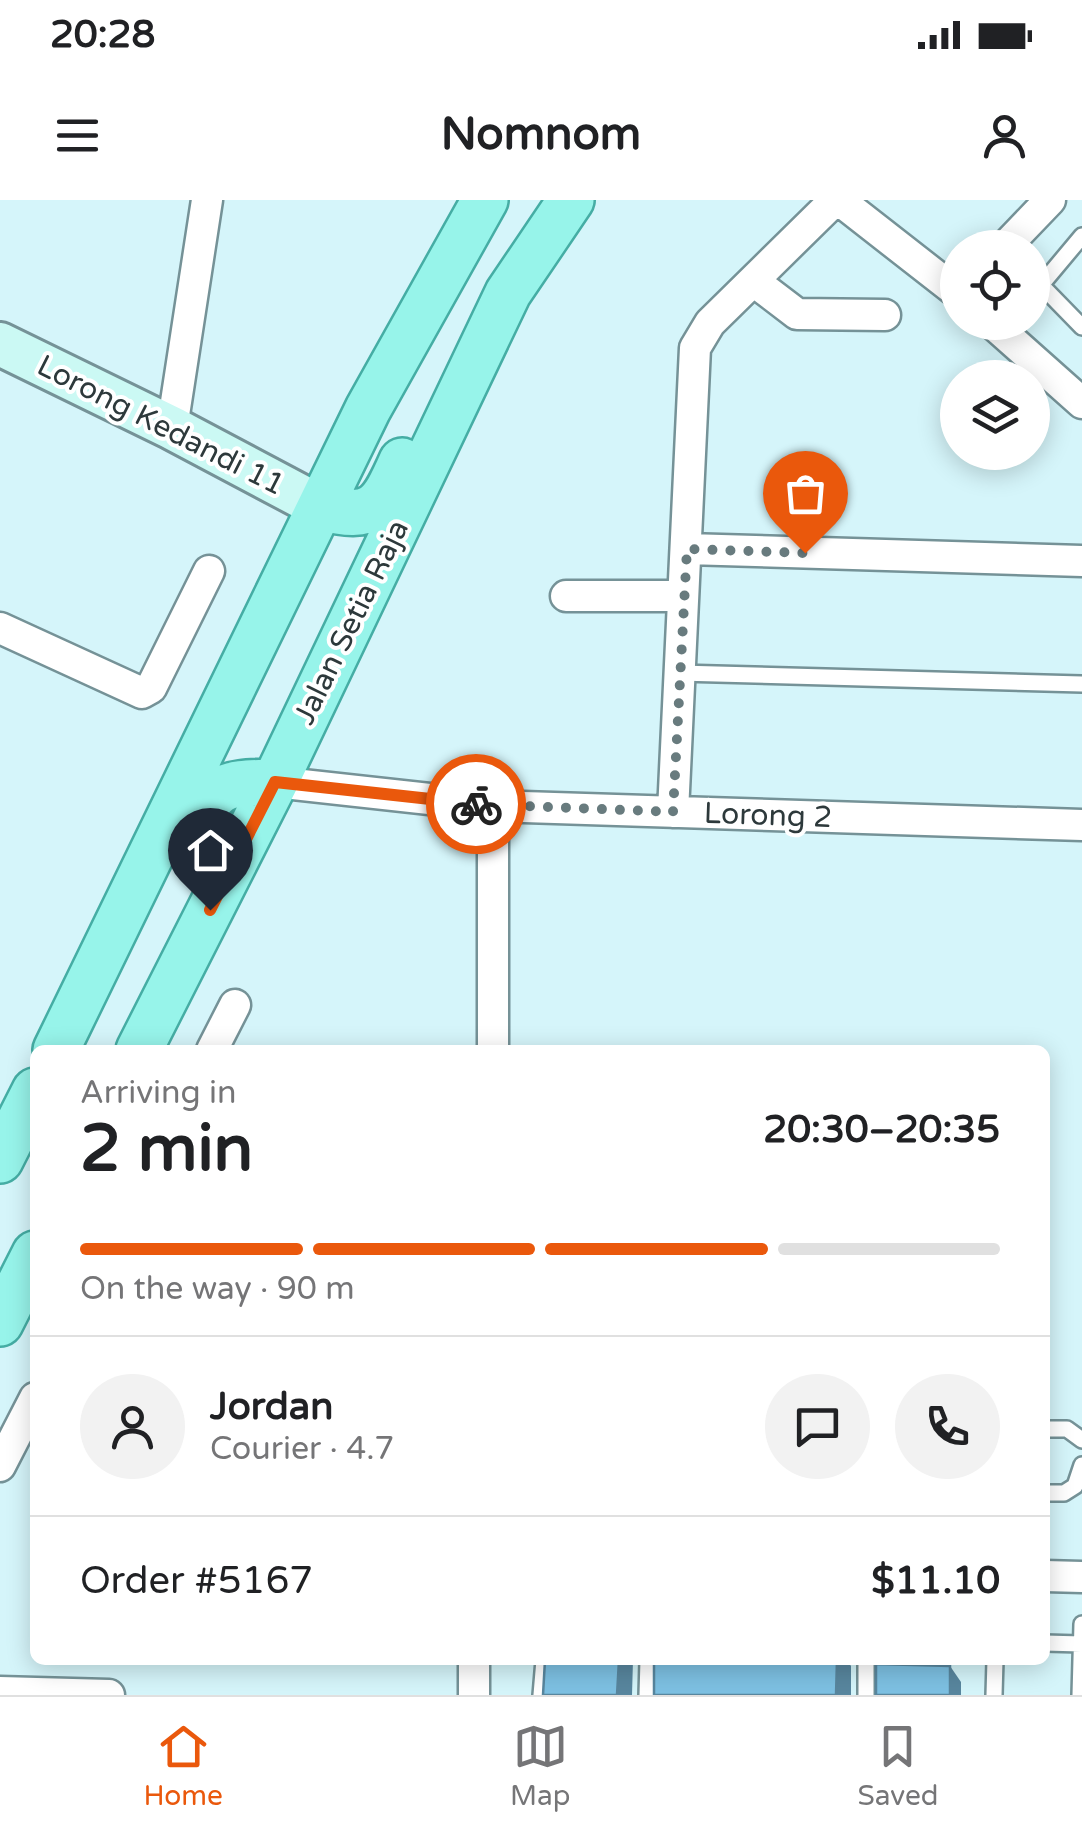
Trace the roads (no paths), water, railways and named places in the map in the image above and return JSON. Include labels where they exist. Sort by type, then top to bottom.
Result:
[{"type":"main road","points":[[59,1045],[368,409],[485,200]]},
{"type":"main road","points":[[368,409],[410,379],[508,200]]},
{"type":"main road","points":[[321,507],[348,515],[368,512],[384,500],[445,361],[521,224],[542,200]]},
{"type":"main road","name":"Jalan Setia Raja","points":[[142,1045],[275,782],[508,293],[571,200]]},
{"type":"main road","points":[[106,953],[140,928],[212,793],[230,783],[275,782]]},
{"type":"main road","points":[[0,1160],[30,1101]]},
{"type":"main road","points":[[0,1323],[30,1264]]},
{"type":"street","points":[[172,428],[208,200]]},
{"type":"street","points":[[673,812],[695,348],[710,323],[837,200],[940,279]]},
{"type":"street","points":[[1021,230],[1050,200]]},
{"type":"street","points":[[754,282],[797,314],[885,315]]},
{"type":"street","points":[[1011,340],[1082,403]]},
{"type":"street","name":"Lorong Kedandi 11","points":[[0,345],[172,428],[321,507]]},
{"type":"street","points":[[687,549],[1082,562]]},
{"type":"street","points":[[0,628],[142,693],[151,688],[209,572]]},
{"type":"street","points":[[566,596],[682,596]]},
{"type":"street","name":"Lorong 2","points":[[275,782],[494,806],[1082,825]]},
{"type":"street","points":[[493,1045],[494,806]]},
{"type":"street","points":[[215,1045],[235,1005]]},
{"type":"street","points":[[0,1466],[30,1408]]},
{"type":"street","points":[[1050,1576],[1082,1577]]},
{"type":"street","points":[[474,1665],[474,1695]]},
{"type":"street","points":[[0,1692],[109,1695]]},
{"type":"lane","points":[[1082,236],[1041,285],[1082,327]]},
{"type":"lane","points":[[679,673],[1082,684]]},
{"type":"lane","points":[[1050,1429],[1067,1429],[1082,1440]]},
{"type":"lane","points":[[1050,1494],[1064,1493],[1075,1486],[1082,1464]]},
{"type":"lane","points":[[1080,1695],[1082,1624]]},
{"type":"lane","points":[[1050,1643],[1080,1644]]},
{"type":"lane","points":[[541,1695],[544,1665]]},
{"type":"lane","points":[[647,1695],[648,1665]]},
{"type":"lane","points":[[866,1665],[866,1695]]},
{"type":"lane","points":[[994,1665],[994,1695]]}]
